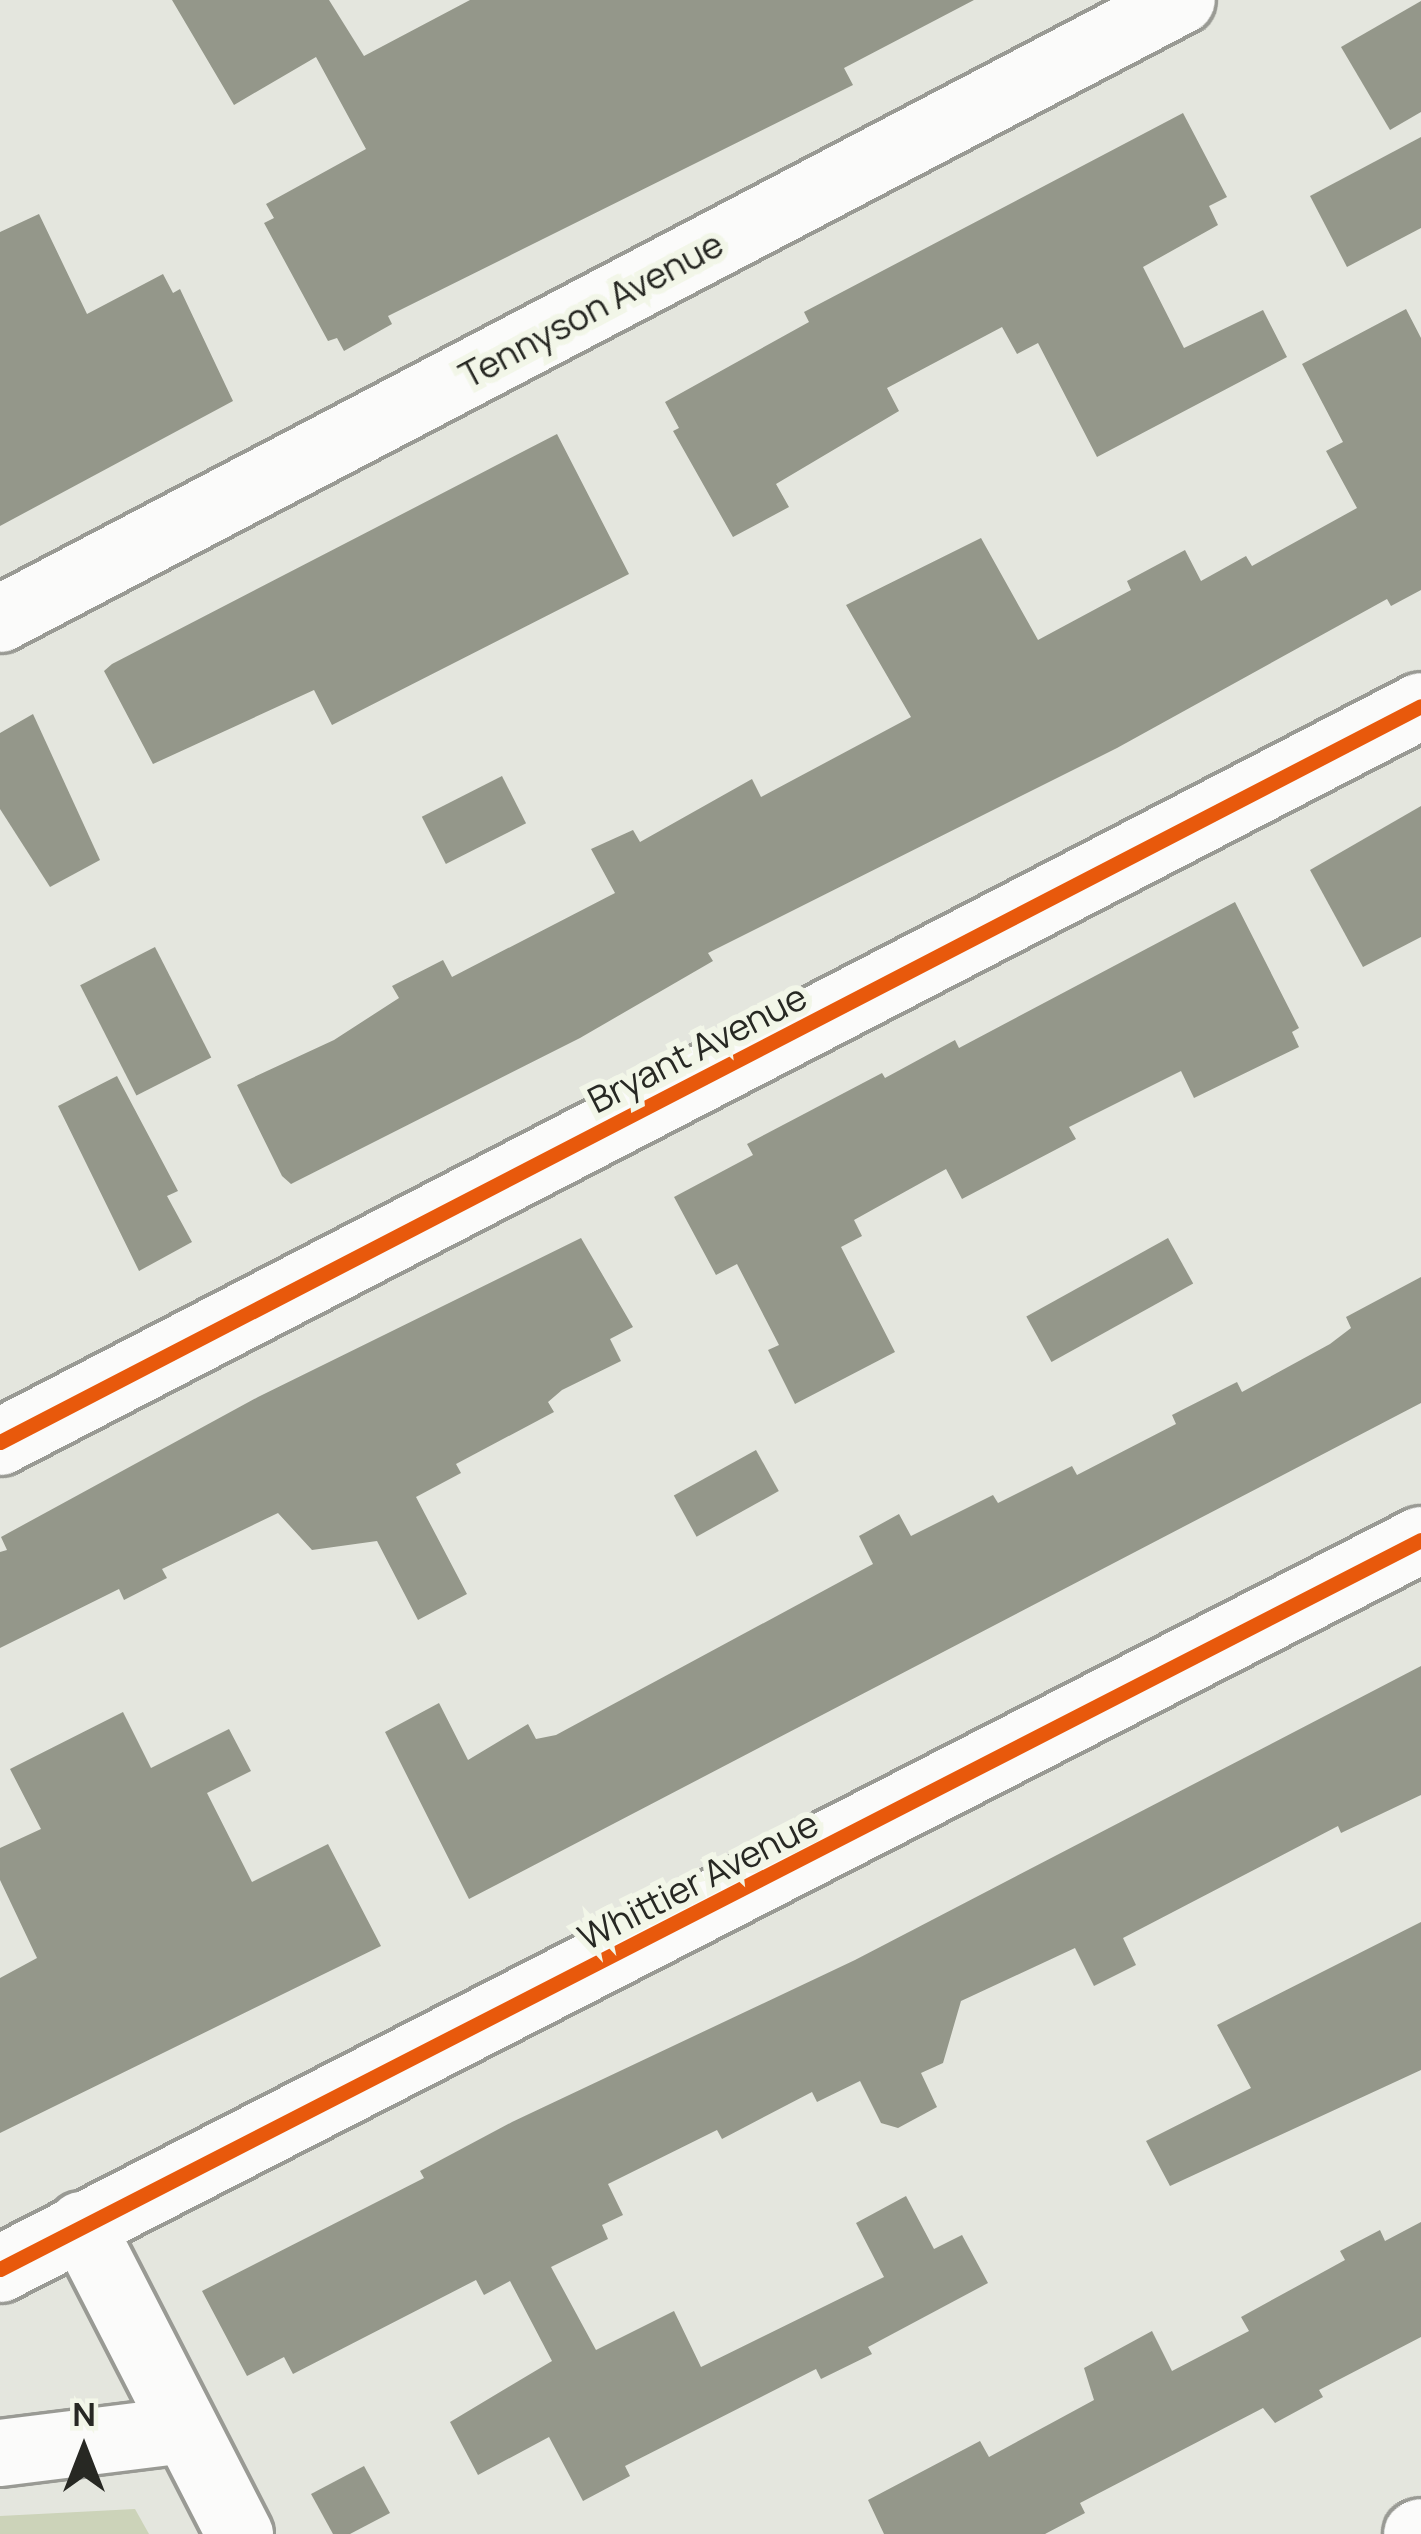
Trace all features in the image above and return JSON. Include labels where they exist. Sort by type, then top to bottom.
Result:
[{"type":"street","name":"Tennyson Avenue","points":[[0,619],[1182,0]]},
{"type":"street","name":"Bryant Avenue","points":[[0,1442],[1421,706]]},
{"type":"street","name":"Whittier Avenue","points":[[0,2270],[1421,1540]]},
{"type":"street","points":[[81,2225],[240,2534]]},
{"type":"street","points":[[0,2452],[185,2430]]},
{"type":"green space","points":[[135,2509],[149,2534],[0,2534],[0,2516]]},
{"type":"building","points":[[172,0],[329,0],[364,56],[470,0],[974,0],[844,68],[853,85],[388,316],[392,324],[344,351],[337,338],[328,341],[264,223],[274,218],[266,204],[366,149],[316,57],[234,105]]},
{"type":"building","points":[[1421,1],[1421,112],[1390,130],[1341,47]]},
{"type":"building","points":[[1183,113],[1227,197],[1209,206],[1218,225],[1143,267],[1184,348],[1263,310],[1287,357],[1097,457],[1038,343],[1017,354],[1002,327],[887,388],[899,411],[776,484],[789,507],[733,537],[673,431],[679,428],[665,402],[809,322],[804,312]]},
{"type":"building","points":[[1421,137],[1421,228],[1347,267],[1310,196]]},
{"type":"building","points":[[39,214],[87,314],[163,274],[173,293],[180,289],[233,401],[0,526],[0,232]]},
{"type":"building","points":[[1406,309],[1421,338],[1421,590],[1391,606],[1387,599],[1117,748],[708,953],[713,961],[580,1038],[291,1184],[282,1176],[237,1085],[334,1040],[399,998],[392,986],[443,960],[452,977],[615,893],[591,849],[633,830],[640,842],[752,779],[761,797],[911,717],[846,605],[981,538],[1038,640],[1131,590],[1127,581],[1185,550],[1201,581],[1246,556],[1252,566],[1357,508],[1326,451],[1343,442],[1302,364]]},
{"type":"building","points":[[557,434],[629,574],[332,725],[314,690],[153,764],[104,671],[112,664]]},
{"type":"building","points":[[33,714],[100,860],[50,887],[0,809],[0,733]]},
{"type":"building","points":[[502,776],[526,823],[446,864],[422,817]]},
{"type":"building","points":[[1421,806],[1421,937],[1363,967],[1310,870]]},
{"type":"building","points":[[1235,902],[1299,1028],[1292,1032],[1299,1047],[1194,1098],[1181,1071],[1069,1127],[1076,1139],[962,1199],[946,1169],[854,1220],[862,1236],[841,1247],[895,1352],[795,1404],[768,1350],[779,1345],[737,1264],[716,1275],[674,1197],[753,1155],[747,1144],[882,1073],[885,1078],[955,1040],[959,1048]]},
{"type":"building","points":[[155,947],[211,1057],[136,1096],[80,985]]},
{"type":"building","points":[[117,1076],[178,1191],[167,1196],[192,1242],[139,1271],[58,1106]]},
{"type":"building","points":[[581,1238],[633,1327],[610,1339],[621,1361],[562,1390],[548,1402],[554,1412],[456,1464],[461,1473],[416,1497],[467,1594],[418,1620],[377,1541],[312,1550],[278,1513],[162,1569],[167,1578],[124,1600],[119,1589],[0,1648],[0,1552],[7,1550],[1,1537],[258,1397]]},
{"type":"building","points":[[1168,1238],[1193,1283],[1052,1362],[1026,1317]]},
{"type":"building","points":[[1421,1277],[1421,1403],[469,1899],[385,1732],[439,1703],[468,1760],[528,1724],[536,1739],[556,1735],[873,1564],[859,1536],[899,1514],[911,1536],[993,1495],[998,1503],[1072,1466],[1077,1475],[1176,1424],[1172,1415],[1237,1382],[1242,1392],[1330,1344],[1351,1328],[1346,1317]]},
{"type":"building","points":[[756,1450],[779,1491],[697,1537],[674,1496]]},
{"type":"building","points":[[1421,1666],[1421,1795],[1341,1833],[1338,1826],[1123,1938],[1136,1965],[1094,1986],[1075,1948],[961,2001],[943,2063],[921,2073],[937,2107],[898,2128],[881,2123],[860,2081],[817,2102],[812,2092],[722,2139],[717,2130],[608,2184],[623,2215],[602,2225],[608,2239],[551,2267],[596,2350],[674,2311],[701,2367],[884,2277],[856,2223],[906,2196],[934,2249],[962,2235],[988,2283],[868,2347],[872,2354],[821,2379],[816,2369],[625,2466],[630,2476],[583,2501],[549,2437],[478,2475],[450,2422],[552,2361],[510,2281],[484,2295],[476,2280],[293,2374],[284,2357],[247,2376],[202,2291],[424,2178],[420,2171],[512,2122],[855,1960]]},
{"type":"building","points":[[123,1712],[151,1768],[229,1729],[251,1771],[207,1793],[252,1882],[328,1844],[381,1946],[0,2133],[0,1978],[37,1958],[0,1880],[0,1848],[41,1829],[10,1769]]},
{"type":"building","points":[[1421,1922],[1421,2070],[1170,2186],[1146,2141],[1251,2088],[1217,2025]]},
{"type":"building","points":[[1421,2222],[1421,2337],[1319,2390],[1323,2397],[1275,2423],[1263,2408],[1080,2503],[1085,2513],[1045,2534],[884,2534],[868,2500],[980,2441],[989,2457],[1094,2400],[1084,2368],[1152,2331],[1172,2371],[1249,2331],[1241,2317],[1345,2260],[1340,2251],[1380,2230],[1385,2241]]},
{"type":"building","points":[[364,2466],[390,2513],[350,2534],[333,2534],[311,2494]]},
{"type":"cycle path","points":[[0,1442],[1421,706]]},
{"type":"cycle path","points":[[0,2269],[1421,1540]]}]
